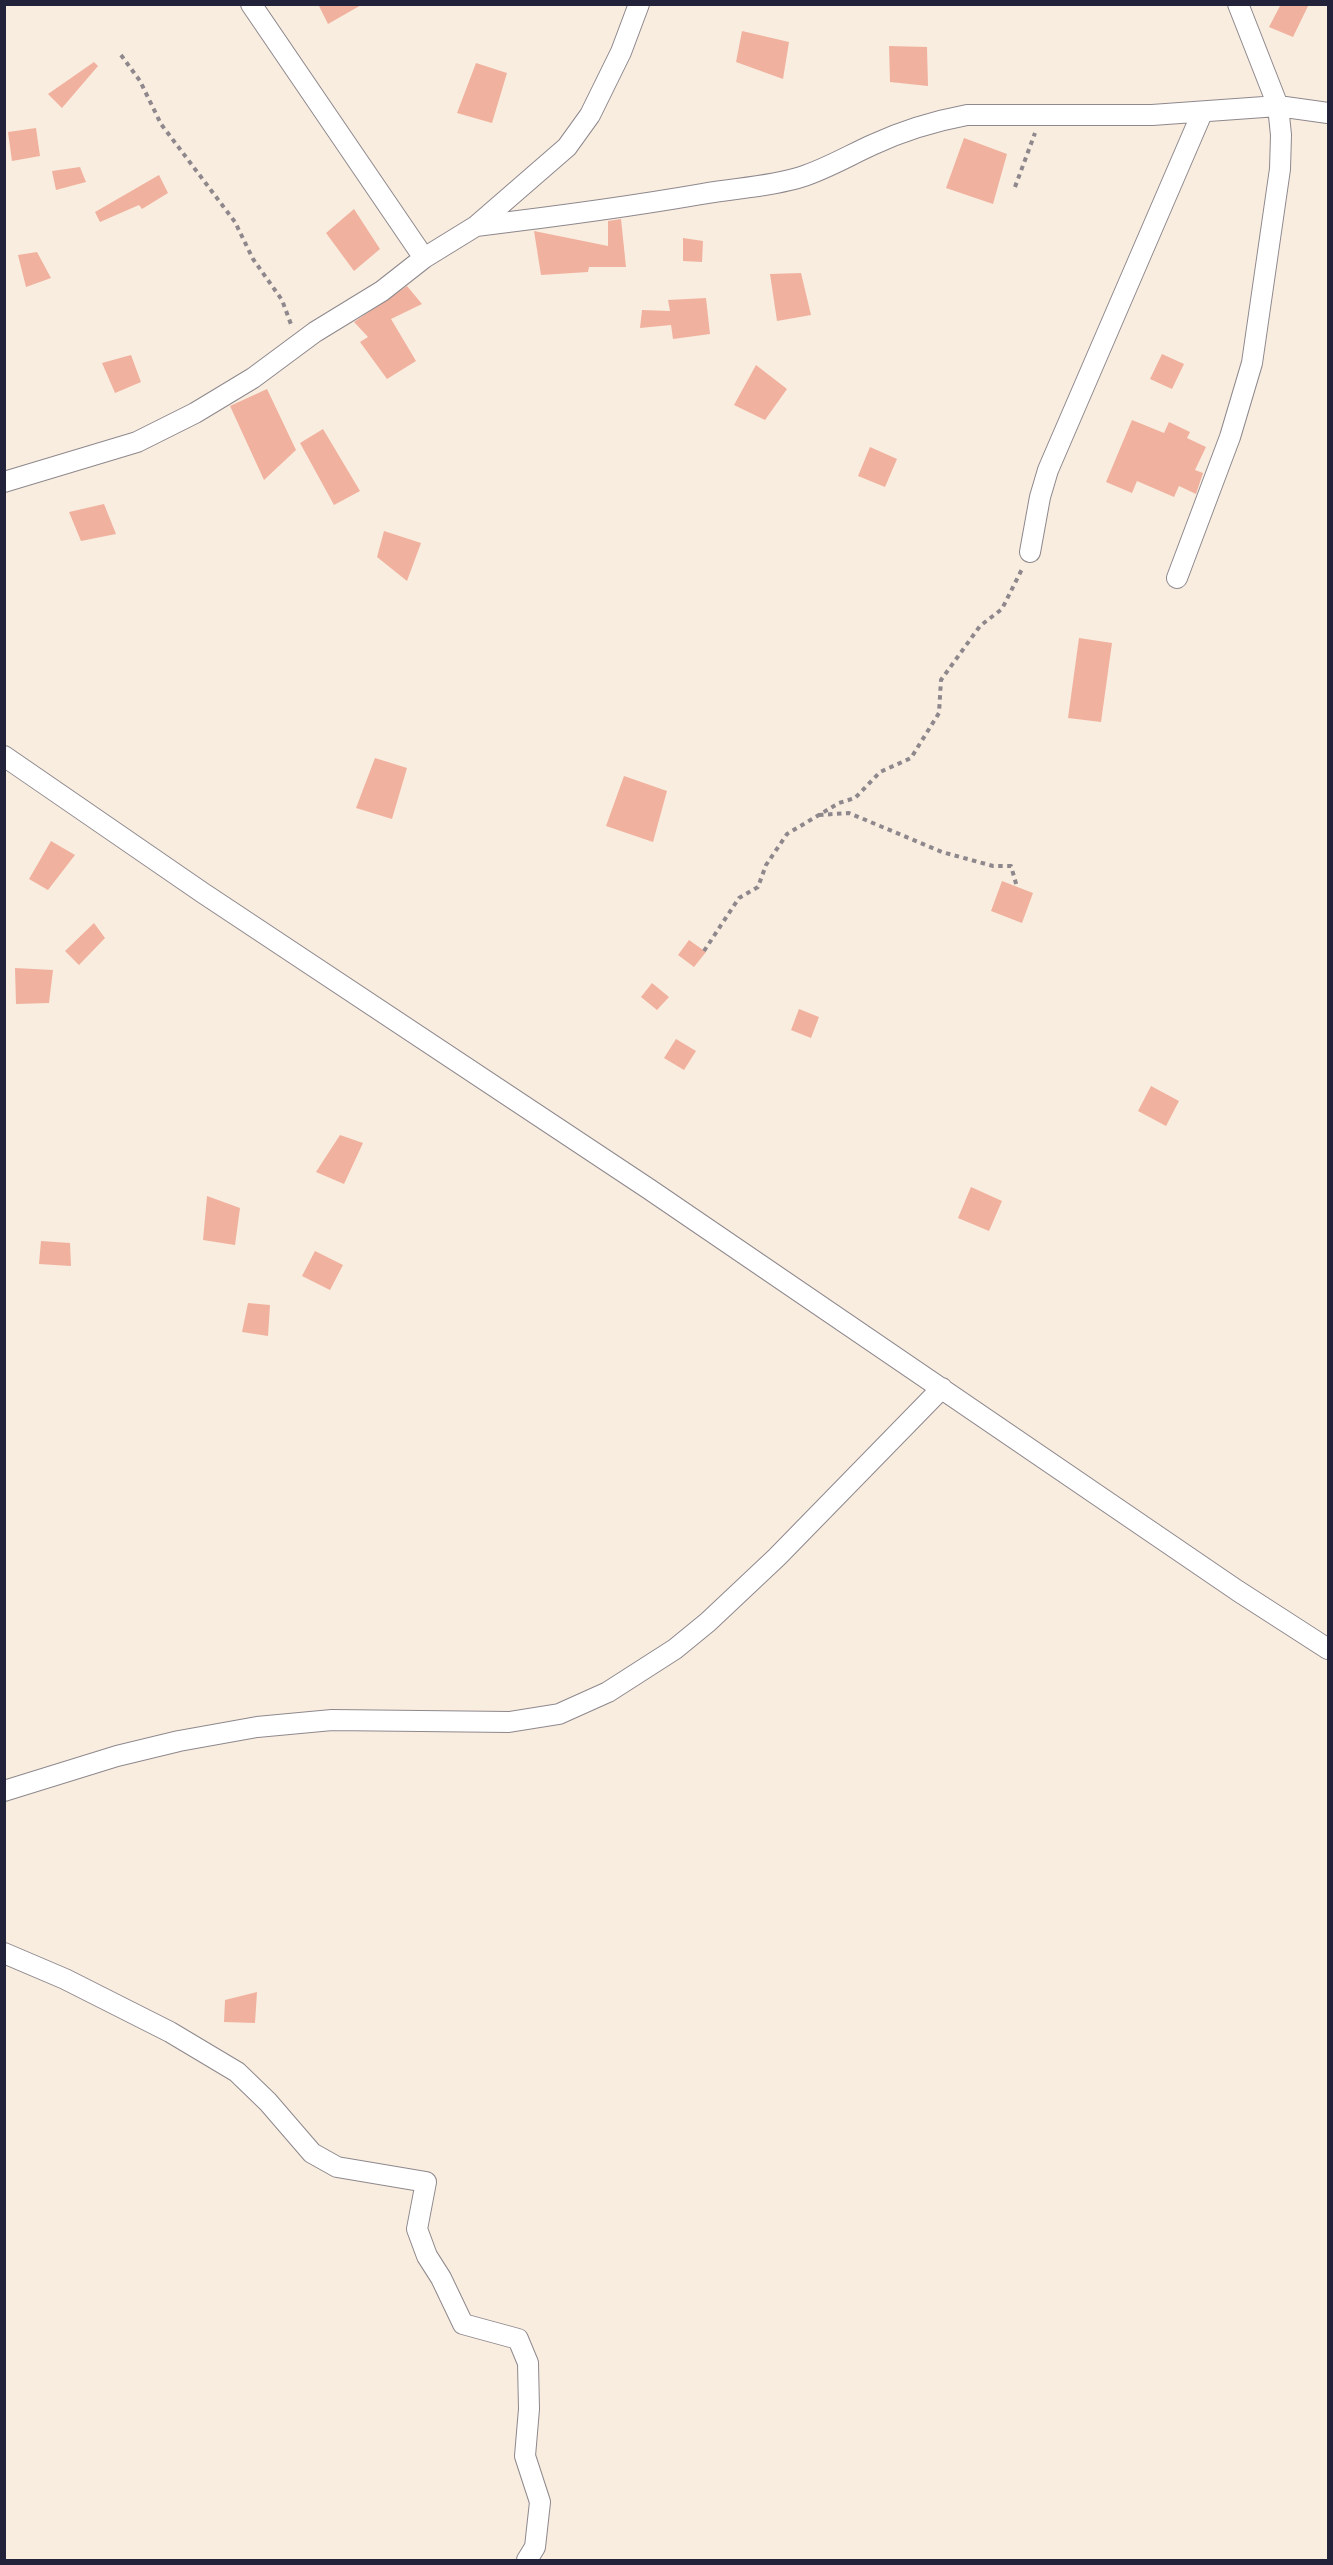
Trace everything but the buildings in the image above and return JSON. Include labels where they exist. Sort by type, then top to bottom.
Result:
[{"type":"street","points":[[251,4],[424,258]]},
{"type":"street","points":[[4,482],[137,442],[195,413],[253,378],[298,344],[382,291],[424,258],[476,226],[567,147],[590,115],[621,52],[639,4]]},
{"type":"street","points":[[1177,578],[1230,437],[1252,363],[1280,169],[1281,135],[1278,106],[1238,4]]},
{"type":"street","points":[[476,226],[569,215],[767,185],[819,170],[873,144],[939,120],[968,115],[1202,113],[1278,106],[1329,113]]},
{"type":"street","points":[[1030,552],[1040,497],[1048,470],[1202,113]]},
{"type":"street","points":[[4,756],[203,893],[650,1189],[1238,1591],[1329,1649]]},
{"type":"street","points":[[4,1791],[117,1756],[179,1741],[257,1727],[332,1720],[508,1722],[559,1714],[608,1692],[675,1649],[708,1622],[777,1557],[942,1388]]},
{"type":"street","points":[[4,1953],[65,1979],[170,2032],[237,2072],[268,2102],[312,2152],[337,2167],[426,2182],[417,2229],[427,2256],[441,2278],[463,2324],[518,2339],[528,2363],[530,2409],[525,2456],[540,2502],[535,2547],[527,2560]]},
{"type":"path","points":[[122,55],[140,81],[161,124],[235,222],[253,260],[282,300],[298,344]]},
{"type":"path","points":[[1015,187],[1043,116]]},
{"type":"path","points":[[704,951],[739,898],[758,887],[766,865],[787,834],[839,803],[855,798],[880,772],[911,758],[939,713],[941,680],[980,626],[1002,609],[1030,552]]},
{"type":"path","points":[[818,816],[849,813],[942,852],[993,866],[1011,866],[1017,887]]}]
